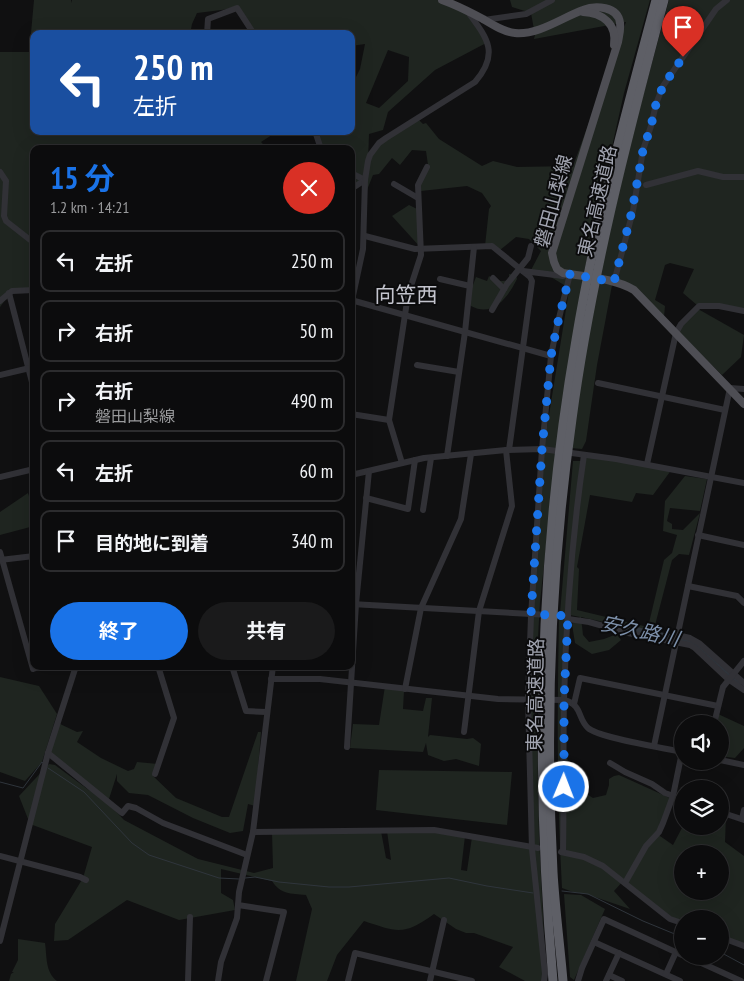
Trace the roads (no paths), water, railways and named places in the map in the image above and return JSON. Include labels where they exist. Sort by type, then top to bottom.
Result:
[{"type":"highway","name":"東名高速道路","points":[[553,981],[545,871],[541,711],[548,565],[555,491],[576,340],[599,220],[624,117],[656,0]]},
{"type":"highway","name":"東名高速道路","points":[[563,981],[553,870],[550,800],[550,676],[556,566],[563,492],[572,418],[592,295],[621,166],[664,0]]},
{"type":"main road","name":"磐田山梨線","points":[[445,1],[501,29],[514,33],[528,32],[551,25],[578,12],[598,7],[608,9],[620,21],[618,42],[552,253],[558,269],[567,274]]},
{"type":"main road","points":[[567,274],[609,282],[634,290],[744,404]]},
{"type":"street","points":[[484,20],[526,14],[552,0]]},
{"type":"street","points":[[609,282],[634,202],[643,150],[663,86],[724,1]]},
{"type":"street","points":[[207,30],[208,18],[237,8],[251,30]]},
{"type":"street","points":[[355,289],[362,260],[365,180],[368,160],[379,143],[475,82],[484,72],[489,48],[486,37],[467,11]]},
{"type":"street","points":[[402,463],[389,420],[408,295],[421,255],[418,185],[427,167]]},
{"type":"street","points":[[646,185],[698,171],[730,178],[744,177]]},
{"type":"street","points":[[0,172],[6,181],[4,216],[6,221],[30,240]]},
{"type":"street","points":[[355,175],[365,180]]},
{"type":"street","points":[[355,186],[365,180]]},
{"type":"street","points":[[394,184],[418,198]]},
{"type":"street","points":[[364,236],[415,249],[492,246],[532,281],[508,450],[512,506],[479,611],[464,732]]},
{"type":"street","points":[[492,310],[504,289],[528,258],[531,246]]},
{"type":"street","points":[[447,456],[465,332],[474,247]]},
{"type":"street","points":[[520,270],[562,276],[567,274],[551,356],[532,614],[529,699],[535,849],[544,981]]},
{"type":"street","points":[[493,278],[504,289]]},
{"type":"street","points":[[440,279],[470,286]]},
{"type":"street","points":[[0,301],[12,291],[30,290]]},
{"type":"street","points":[[9,293],[30,365]]},
{"type":"street","points":[[355,303],[551,356]]},
{"type":"street","points":[[647,464],[676,333],[680,324],[699,306],[719,306],[744,311]]},
{"type":"street","points":[[417,365],[459,372]]},
{"type":"street","points":[[0,375],[30,368]]},
{"type":"street","points":[[598,383],[724,410]]},
{"type":"street","points":[[654,746],[724,410],[730,388],[744,389]]},
{"type":"street","points":[[355,415],[389,420]]},
{"type":"street","points":[[355,474],[431,458],[508,450],[544,450],[647,464],[744,483]]},
{"type":"street","points":[[405,689],[421,608],[461,519],[471,454]]},
{"type":"street","points":[[582,454],[567,617],[561,852],[594,861],[674,920]]},
{"type":"street","points":[[423,510],[431,458]]},
{"type":"street","points":[[366,498],[408,509],[416,460]]},
{"type":"street","points":[[0,477],[30,470]]},
{"type":"street","points":[[355,595],[369,471]]},
{"type":"street","points":[[698,535],[744,545]]},
{"type":"street","points":[[0,552],[30,659]]},
{"type":"street","points":[[1,560],[30,556]]},
{"type":"street","points":[[688,586],[737,596],[744,603]]},
{"type":"street","points":[[355,604],[567,617],[639,635],[690,638],[699,643],[744,690]]},
{"type":"street","points":[[716,715],[722,687],[744,661]]},
{"type":"street","points":[[0,941],[48,753],[75,670]]},
{"type":"street","points":[[155,774],[174,718],[159,670]]},
{"type":"street","points":[[233,670],[246,711],[266,712]]},
{"type":"street","points":[[218,981],[221,962],[237,918],[247,855],[253,832],[272,670]]},
{"type":"street","points":[[347,747],[352,670]]},
{"type":"street","points":[[730,677],[744,684]]},
{"type":"street","points":[[574,704],[580,678],[718,706]]},
{"type":"street","points":[[271,679],[320,679],[469,696],[564,700],[574,704],[588,728],[594,731],[674,750]]},
{"type":"street","points":[[48,753],[122,813],[128,806],[136,808],[164,823],[247,855]]},
{"type":"street","points":[[729,762],[744,765]]},
{"type":"street","points":[[610,763],[672,796]]},
{"type":"street","points":[[625,883],[646,846],[658,832],[672,796],[678,770]]},
{"type":"street","points":[[729,815],[743,819],[744,810]]},
{"type":"street","points":[[253,832],[434,830],[535,849]]},
{"type":"street","points":[[0,856],[86,880]]},
{"type":"street","points":[[238,905],[284,912],[266,981]]},
{"type":"street","points":[[188,981],[190,917]]},
{"type":"street","points":[[578,981],[604,919],[674,951]]},
{"type":"street","points":[[430,981],[444,920]]},
{"type":"street","points":[[729,940],[744,946]]},
{"type":"street","points":[[594,942],[680,981]]},
{"type":"street","points":[[348,981],[355,953],[472,981]]},
{"type":"street","points":[[619,953],[608,978],[622,981]]},
{"type":"street","points":[[666,974],[674,961]]},
{"type":"street","points":[[706,965],[741,981]]},
{"type":"waterway","name":"安久路川","points":[[607,624],[643,633]]},
{"type":"waterway","name":"安久路川","points":[[661,637],[690,642],[697,646],[737,682]]},
{"type":"waterway","points":[[0,782],[23,788],[43,763]]},
{"type":"waterway","points":[[48,768],[84,792],[132,843],[149,855],[219,878],[239,879]]},
{"type":"waterway","points":[[245,878],[255,877],[279,882],[329,887],[449,878],[533,893]]},
{"type":"waterway","points":[[562,891],[588,894],[674,934]]},
{"type":"waterway","points":[[729,957],[744,965]]},
{"type":"district","name":"向笠西","points":[[406,294]]}]
